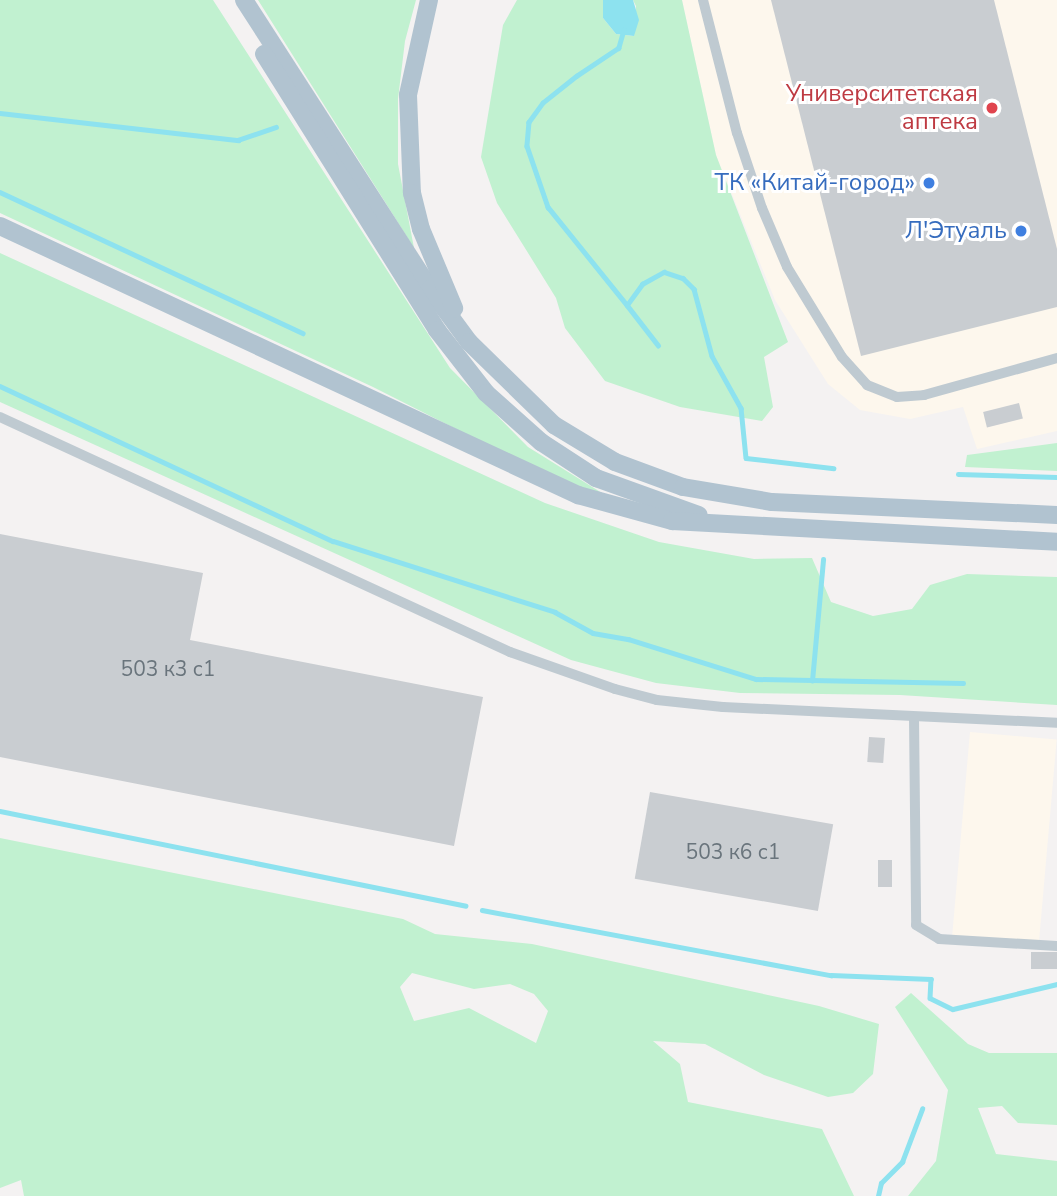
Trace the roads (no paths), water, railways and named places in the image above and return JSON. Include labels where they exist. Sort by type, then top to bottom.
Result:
[{"type":"main road","points":[[231,0],[430,319],[486,393],[541,442],[596,478],[652,502],[727,523]]},
{"type":"main road","points":[[244,0],[370,199],[470,342],[554,425],[615,462],[683,487],[772,502],[1057,515]]},
{"type":"main road","points":[[429,0],[408,95],[412,193],[437,271],[470,342]]},
{"type":"main road","points":[[0,226],[578,495],[672,521],[1057,542]]},
{"type":"street","points":[[703,0],[737,133],[762,208],[799,288],[842,357],[867,385],[897,397],[924,395],[1057,358]]},
{"type":"street","points":[[0,416],[510,652],[615,689],[683,703],[1057,723]]},
{"type":"street","points":[[915,717],[916,925],[939,939],[1057,946]]},
{"type":"water","points":[[603,0],[633,0],[639,20],[634,36],[616,34],[603,18]]},
{"type":"waterway","points":[[624,30],[619,48],[543,103],[529,122],[527,146],[548,207],[627,305],[642,284],[664,272],[683,278],[694,289],[712,356],[741,408],[746,458],[833,468]]},
{"type":"waterway","points":[[0,113],[238,140],[276,127]]},
{"type":"waterway","points":[[0,192],[303,333]]},
{"type":"waterway","points":[[627,305],[658,345]]},
{"type":"waterway","points":[[0,386],[333,541],[555,612],[593,633],[628,639],[756,679],[963,683]]},
{"type":"waterway","points":[[958,474],[1057,477]]},
{"type":"waterway","points":[[812,681],[823,559]]},
{"type":"waterway","points":[[0,811],[465,906]]},
{"type":"waterway","points":[[482,910],[831,975],[931,979],[930,998],[953,1009],[1057,984]]},
{"type":"waterway","points":[[878,1196],[881,1183],[902,1162],[922,1109]]},
{"type":"place","name":"Университетская аптека","points":[[992,108]]},
{"type":"place","name":"ТК «Китай-город»","points":[[929,183]]},
{"type":"place","name":"Л'Этуаль","points":[[1021,231]]}]
